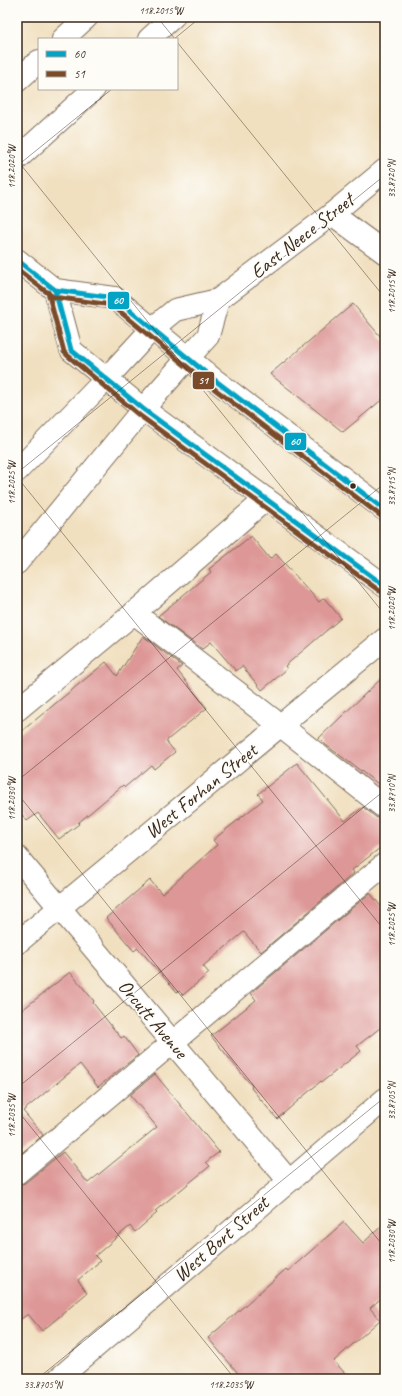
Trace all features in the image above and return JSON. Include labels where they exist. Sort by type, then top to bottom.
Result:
[{"type":"main road","points":[[64,38],[87,17]]},
{"type":"main road","points":[[150,38],[173,17]]},
{"type":"main road","points":[[17,81],[38,62]]},
{"type":"main road","points":[[17,159],[93,90]]},
{"type":"main road","name":"East Neece Street","points":[[17,471],[153,328],[175,310],[218,300],[332,214],[385,170]]},
{"type":"main road","points":[[332,214],[385,253]]},
{"type":"main road","points":[[17,260],[55,290],[115,298],[188,358],[385,510]]},
{"type":"main road","points":[[55,290],[71,350],[144,409],[385,586]]},
{"type":"main road","points":[[17,563],[144,409],[208,336],[218,300]]},
{"type":"main road","points":[[17,710],[134,614],[266,499]]},
{"type":"main road","points":[[134,614],[280,725],[385,808]]},
{"type":"main road","name":"West Forhan Street","points":[[17,943],[385,640]]},
{"type":"main road","name":"Orcutt Avenue","points":[[17,857],[58,908],[289,1181]]},
{"type":"main road","points":[[17,1173],[385,864]]},
{"type":"main road","name":"West Bort Street","points":[[58,1379],[385,1099]]},
{"type":"building","points":[[353,304],[385,342],[385,397],[343,432],[270,374]]},
{"type":"building","points":[[251,536],[270,559],[276,554],[319,602],[324,598],[341,618],[285,666],[287,669],[262,690],[242,666],[236,671],[211,642],[202,649],[158,616],[211,572],[209,569]]},
{"type":"building","points":[[143,636],[182,666],[177,670],[207,708],[166,741],[175,752],[154,769],[151,765],[125,787],[123,785],[78,823],[79,824],[59,839],[38,813],[27,821],[17,808],[17,735],[106,662],[117,676]]},
{"type":"building","points":[[385,675],[385,789],[322,742],[319,738]]},
{"type":"building","points":[[297,763],[345,821],[363,807],[377,818],[385,820],[385,844],[352,870],[354,873],[261,952],[244,932],[203,966],[209,973],[183,995],[179,991],[177,992],[138,948],[134,951],[106,918],[150,880],[162,894],[217,845],[213,840],[263,800],[258,794]]},
{"type":"building","points":[[370,893],[385,911],[385,1024],[357,1046],[361,1051],[322,1082],[321,1081],[277,1119],[211,1036],[256,1000],[251,993]]},
{"type":"building","points":[[70,972],[94,1001],[93,1003],[121,1038],[124,1036],[138,1055],[98,1087],[80,1064],[23,1111],[43,1135],[17,1157],[17,1014]]},
{"type":"building","points":[[155,1074],[219,1152],[206,1162],[210,1166],[155,1211],[157,1213],[135,1232],[130,1226],[95,1256],[100,1261],[78,1280],[87,1293],[60,1316],[42,1331],[28,1314],[17,1322],[17,1185],[25,1183],[63,1152],[88,1183],[157,1127],[130,1095]]},
{"type":"building","points":[[344,1222],[363,1243],[385,1223],[385,1295],[370,1308],[380,1320],[334,1361],[350,1379],[243,1379],[208,1338],[286,1269],[288,1271]]},
{"type":"transit line","name":"60","points":[[17,260],[55,290],[115,298],[212,378],[385,510]]},
{"type":"transit line","name":"51","points":[[17,269],[53,297],[112,305],[208,384],[381,516]]},
{"type":"transit line","name":"60","points":[[55,290],[71,350],[143,409],[385,586]]},
{"type":"transit line","name":"51","points":[[48,292],[64,352],[67,355],[139,415],[381,592]]}]
